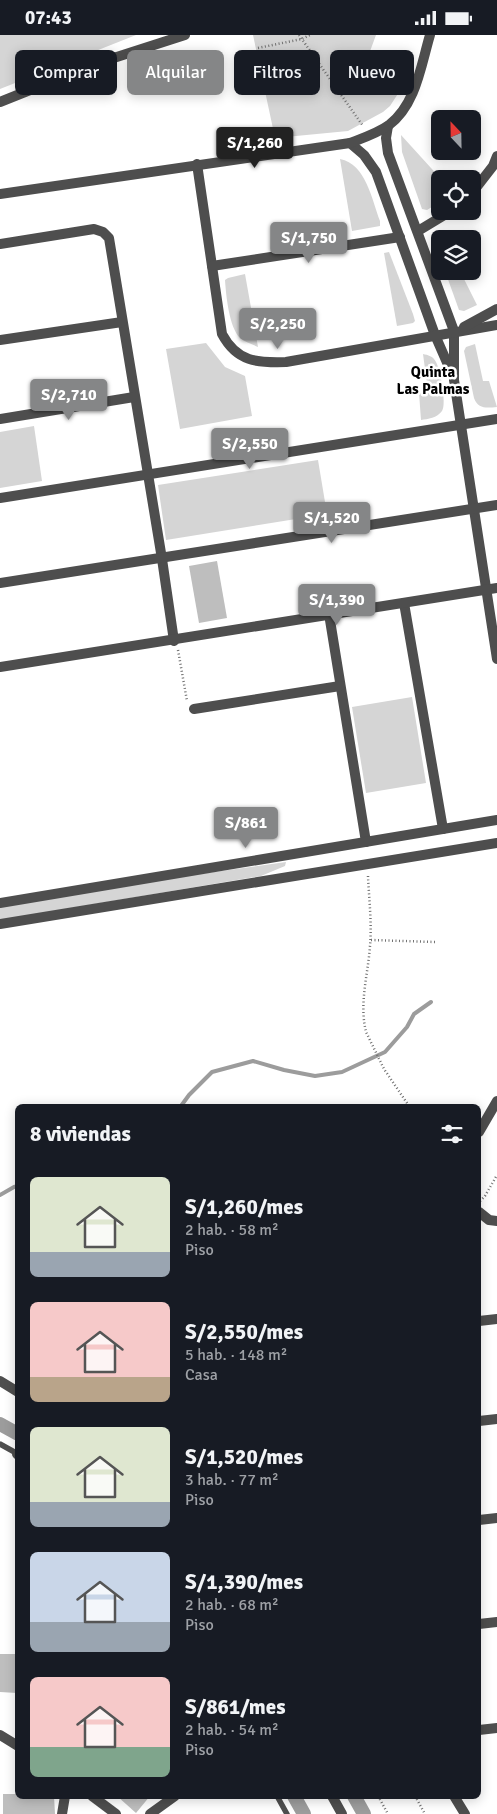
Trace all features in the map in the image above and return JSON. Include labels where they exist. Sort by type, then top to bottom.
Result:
[{"type":"street","points":[[0,102],[95,64],[184,35]]},
{"type":"street","points":[[0,194],[350,143],[388,126],[395,120],[410,99],[430,35]]},
{"type":"street","points":[[388,126],[386,138],[388,153],[454,331],[454,380],[497,659]]},
{"type":"street","points":[[350,143],[359,149],[372,164],[435,335],[454,380]]},
{"type":"street","points":[[481,181],[493,166],[497,156]]},
{"type":"street","points":[[197,164],[222,334],[229,346],[241,356],[253,361],[286,362],[454,331],[497,325]]},
{"type":"street","points":[[418,231],[436,220]]},
{"type":"street","points":[[0,244],[94,229],[103,232],[109,238],[176,640]]},
{"type":"street","points":[[212,266],[400,237]]},
{"type":"street","points":[[454,331],[497,309]]},
{"type":"street","points":[[0,340],[122,322]]},
{"type":"street","points":[[0,419],[134,397]]},
{"type":"street","points":[[0,497],[497,419]]},
{"type":"street","points":[[0,583],[497,505]]},
{"type":"street","points":[[0,667],[497,588]]},
{"type":"street","points":[[404,603],[443,829]]},
{"type":"street","points":[[329,614],[366,842]]},
{"type":"street","points":[[191,709],[340,686]]},
{"type":"street","points":[[0,903],[497,820]]},
{"type":"street","points":[[0,924],[497,843]]},
{"type":"street","points":[[481,1129],[497,1101]]},
{"type":"street","points":[[481,1214],[489,1220],[497,1221]]},
{"type":"street","points":[[481,1321],[497,1319]]},
{"type":"street","points":[[0,1381],[15,1389]]},
{"type":"street","points":[[481,1421],[497,1419]]},
{"type":"street","points":[[481,1520],[497,1518]]},
{"type":"street","points":[[481,1624],[497,1622]]},
{"type":"street","points":[[481,1730],[497,1727]]},
{"type":"street","points":[[0,1735],[15,1744]]},
{"type":"street","points":[[62,1814],[64,1799]]},
{"type":"street","points":[[96,1799],[116,1814]]},
{"type":"street","points":[[150,1814],[171,1799]]},
{"type":"street","points":[[334,1799],[342,1814]]},
{"type":"street","points":[[456,1799],[465,1814]]},
{"type":"lane","points":[[0,1444],[15,1453]]},
{"type":"lane","points":[[279,1799],[287,1814]]},
{"type":"path","points":[[299,35],[369,135]]},
{"type":"path","points":[[258,48],[302,39],[310,35]]},
{"type":"path","points":[[176,640],[191,709]]},
{"type":"path","points":[[368,864],[371,940],[363,998],[366,1032],[384,1069],[408,1104]]},
{"type":"path","points":[[371,940],[435,942]]},
{"type":"path","points":[[481,1200],[497,1175]]},
{"type":"path","points":[[380,1799],[388,1814]]},
{"type":"path","points":[[417,1799],[425,1814]]},
{"type":"shaded area","points":[[0,35],[136,35],[98,50],[15,50],[15,83],[0,89]]},
{"type":"shaded area","points":[[253,35],[376,35],[370,50],[330,50],[330,95],[397,95],[390,106],[383,112],[348,131],[275,138],[266,95],[320,95],[320,50],[256,50]]},
{"type":"shaded area","points":[[401,135],[433,170],[431,170],[431,208],[427,210],[422,209],[402,152]]},
{"type":"shaded area","points":[[340,159],[349,162],[362,175],[371,193],[380,226],[352,231]]},
{"type":"shaded area","points":[[389,252],[413,314],[415,321],[413,323],[397,326],[384,253]]},
{"type":"shaded area","points":[[245,274],[258,347],[240,338],[233,326],[229,311],[225,280]]},
{"type":"shaded area","points":[[448,280],[464,280],[477,305],[464,311],[459,310]]},
{"type":"shaded area","points":[[206,343],[225,367],[245,376],[252,416],[180,429],[166,349]]},
{"type":"shaded area","points":[[475,344],[483,381],[489,381],[497,407],[480,406],[474,398],[464,351],[466,347]]},
{"type":"shaded area","points":[[423,354],[432,357],[438,366],[444,401],[442,411],[438,415],[421,420],[419,393],[428,391]]},
{"type":"shaded area","points":[[34,426],[42,481],[0,488],[0,432]]},
{"type":"shaded area","points":[[318,460],[327,514],[166,540],[158,485]]},
{"type":"shaded area","points":[[412,697],[426,783],[366,793],[352,707]]},
{"type":"shaded area","points":[[286,862],[285,866],[261,876],[0,920],[0,907],[192,875]]},
{"type":"building","points":[[217,561],[227,618],[199,623],[189,566]]},
{"type":"building","points":[[0,1654],[15,1654],[15,1693],[0,1692]]},
{"type":"building","points":[[3,1794],[15,1794],[15,1799],[54,1799],[55,1814],[3,1814]]},
{"type":"building","points":[[120,1799],[148,1799],[136,1813]]},
{"type":"waterway","points":[[182,1104],[212,1072],[253,1061],[315,1076],[342,1072],[385,1052],[407,1027],[414,1014],[431,1002]]},
{"type":"waterway","points":[[0,1195],[15,1187]]},
{"type":"waterway","points":[[0,1424],[15,1432]]},
{"type":"waterway","points":[[296,1799],[304,1814]]},
{"type":"waterway","points":[[356,1799],[364,1814]]},
{"type":"district","name":"Quinta Las Palmas","points":[[433,380]]}]
